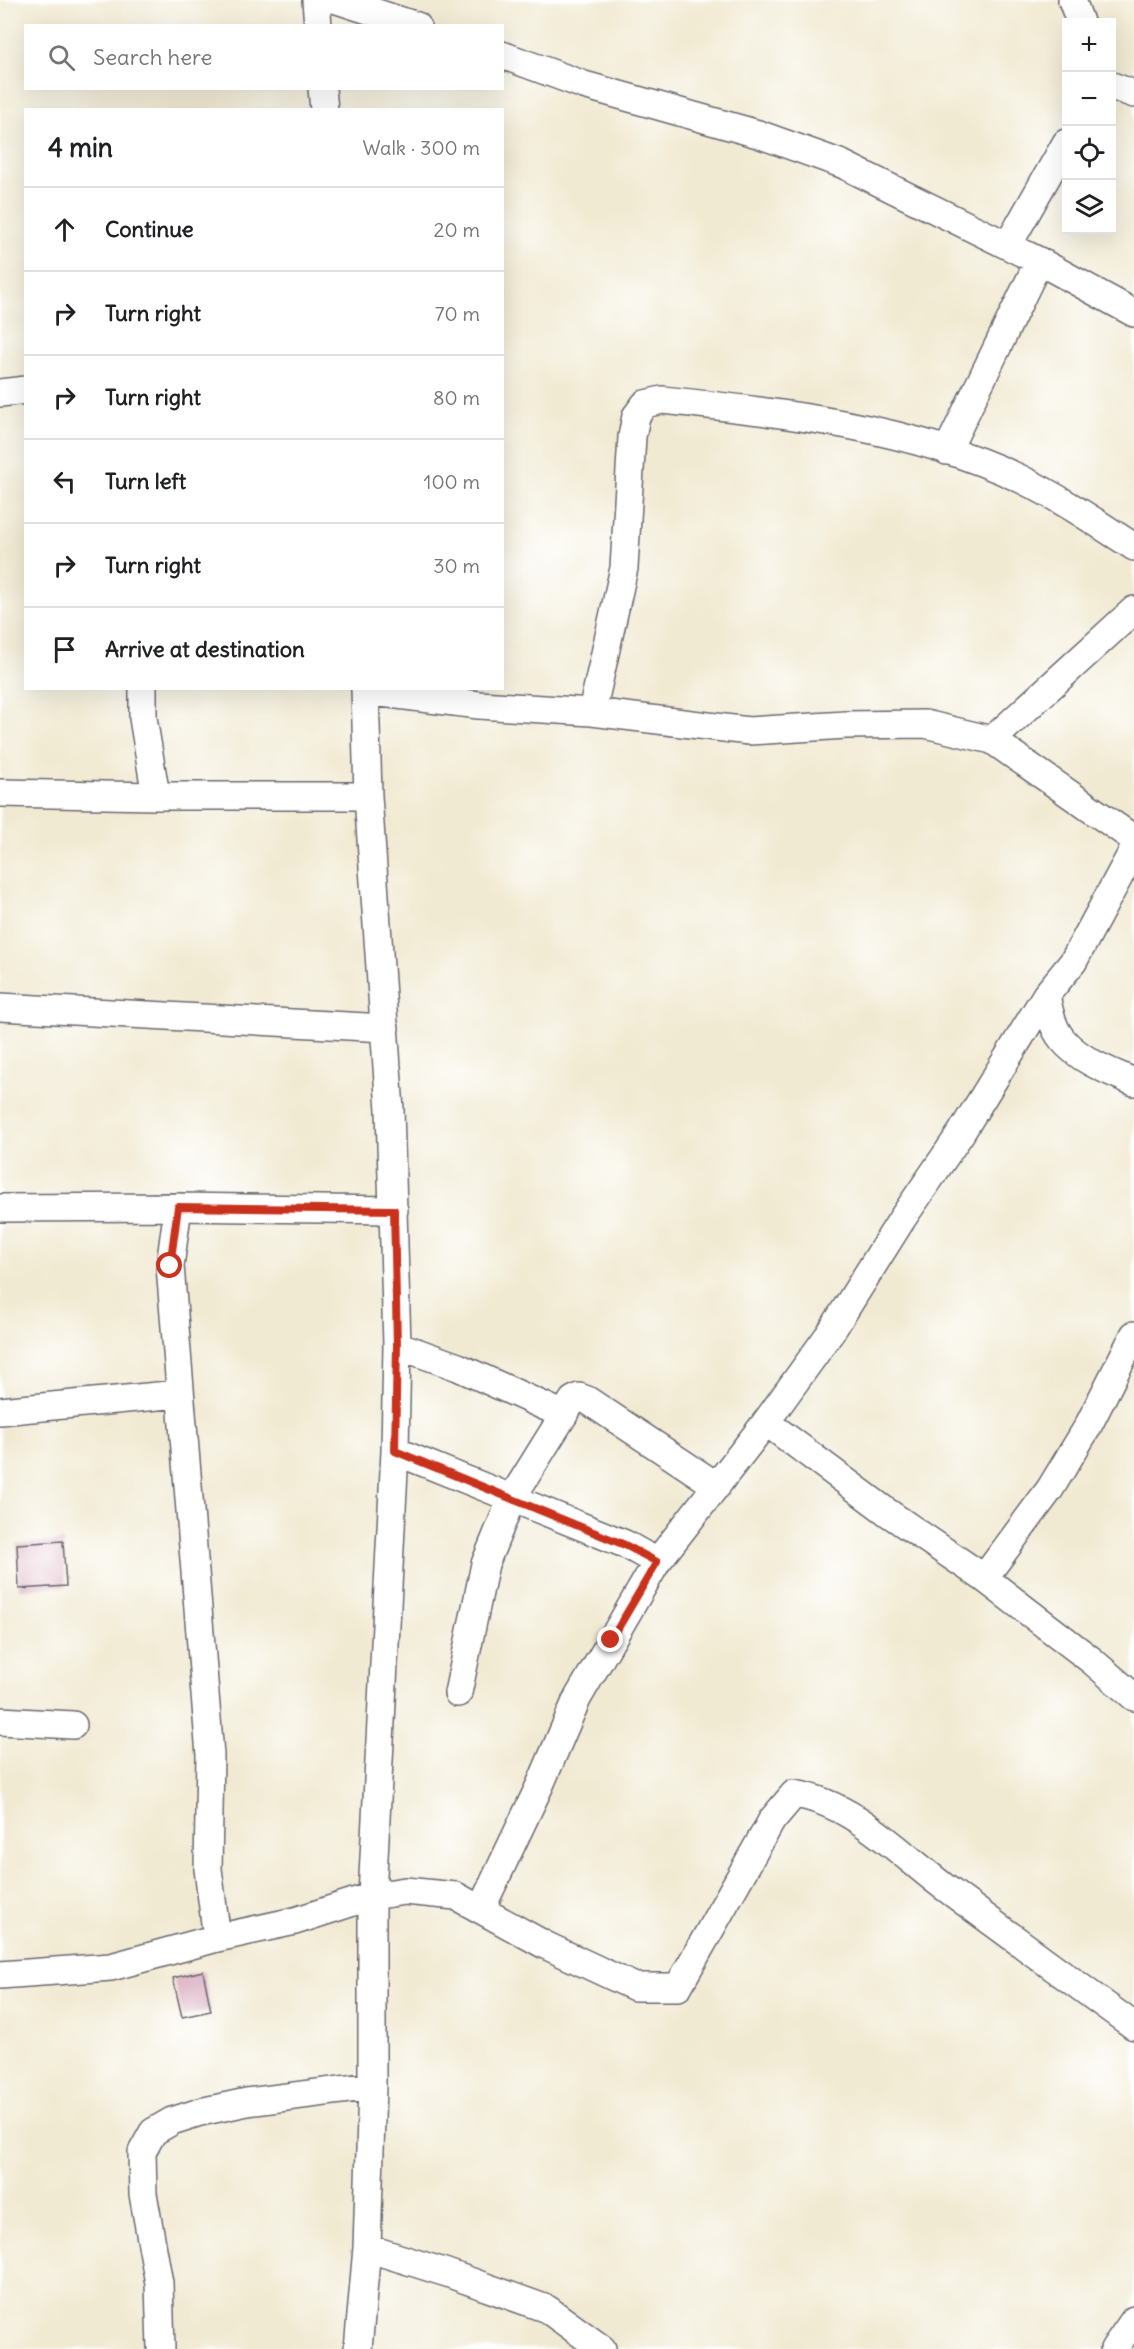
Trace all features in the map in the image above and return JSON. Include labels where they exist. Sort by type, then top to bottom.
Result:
[{"type":"street","points":[[316,0],[318,24]]},
{"type":"street","points":[[337,0],[411,24]]},
{"type":"street","points":[[1072,0],[1079,18]]},
{"type":"street","points":[[504,56],[584,85],[758,134],[842,164],[1008,245],[1134,313]]},
{"type":"street","points":[[1116,87],[1134,94]]},
{"type":"street","points":[[322,90],[324,108]]},
{"type":"street","points":[[1008,245],[1062,150]]},
{"type":"street","points":[[947,451],[1039,261]]},
{"type":"street","points":[[0,393],[24,390]]},
{"type":"street","points":[[592,712],[624,567],[632,437],[636,416],[645,404],[662,400],[841,423],[947,451],[1021,479],[1067,504],[1134,547]]},
{"type":"street","points":[[992,740],[1134,610]]},
{"type":"street","points":[[143,690],[143,718],[156,796]]},
{"type":"street","points":[[358,2349],[367,2248],[372,2086],[372,1896],[395,1451],[397,1345],[394,1210],[385,1028],[368,796],[365,690],[479,705],[592,712],[748,732],[846,725],[925,724],[992,740],[1134,839]]},
{"type":"street","points":[[0,794],[368,796]]},
{"type":"street","points":[[481,1909],[540,1785],[577,1699],[657,1562],[766,1422],[831,1332],[902,1219],[961,1133],[1046,995],[1073,962],[1134,849]]},
{"type":"street","points":[[1046,995],[1053,1024],[1061,1039],[1084,1058],[1134,1082]]},
{"type":"street","points":[[0,1007],[385,1028]]},
{"type":"street","points":[[0,1208],[178,1207],[394,1210]]},
{"type":"street","points":[[178,1207],[170,1266],[209,1744],[208,1869],[217,1938]]},
{"type":"street","points":[[984,1578],[1056,1479],[1087,1428],[1134,1335]]},
{"type":"street","points":[[397,1345],[458,1367],[564,1415]]},
{"type":"street","points":[[0,1411],[179,1394]]},
{"type":"street","points":[[458,1693],[485,1564],[512,1498],[573,1400],[579,1396],[588,1400],[717,1485]]},
{"type":"street","points":[[766,1422],[887,1512],[984,1578],[1091,1660],[1134,1697]]},
{"type":"street","points":[[395,1451],[625,1545],[657,1562]]},
{"type":"street","points":[[0,1720],[73,1725]]},
{"type":"street","points":[[0,1975],[111,1967],[217,1938],[295,1921],[372,1896],[405,1891],[456,1896],[545,1945],[635,1987],[678,1987],[772,1820],[794,1794],[813,1796],[865,1824],[935,1880],[1134,2026]]},
{"type":"street","points":[[161,2349],[159,2283],[144,2194],[142,2152],[153,2132],[172,2121],[200,2112],[247,2102],[372,2086]]},
{"type":"street","points":[[367,2248],[447,2273],[547,2309],[602,2349]]},
{"type":"street","points":[[1114,2349],[1134,2320]]},
{"type":"building","points":[[63,1541],[66,1586],[19,1589],[17,1544]]},
{"type":"building","points":[[203,1971],[211,2011],[182,2017],[173,1978]]},
{"type":"route","points":[[170,1266],[178,1207],[394,1210],[397,1345],[395,1451],[625,1545],[657,1562],[611,1640]]}]
